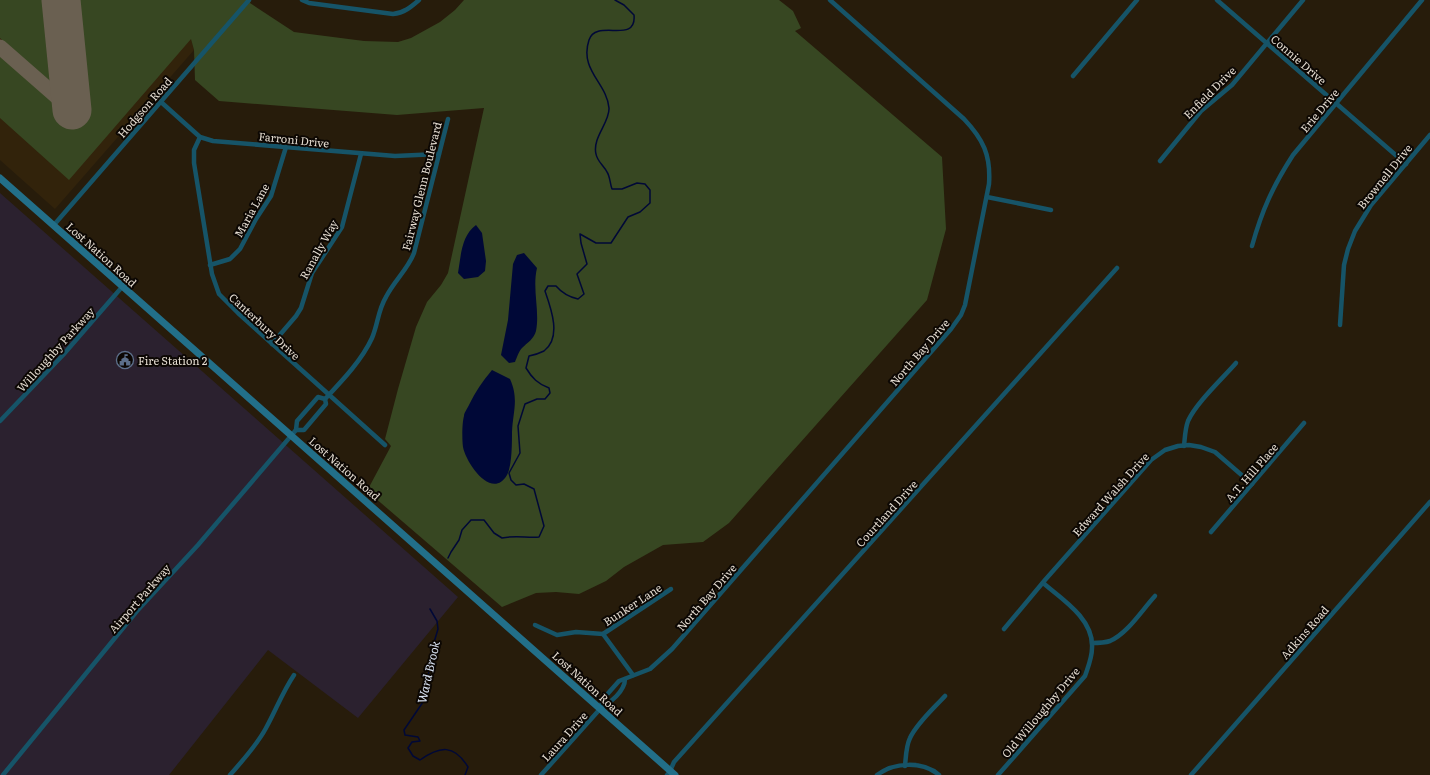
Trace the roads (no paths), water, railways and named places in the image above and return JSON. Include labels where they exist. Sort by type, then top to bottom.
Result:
[{"type":"street","name":"Hodgson Road","points":[[53,226],[249,0]]},
{"type":"street","points":[[302,0],[309,3],[393,14],[407,10],[419,0]]},
{"type":"street","name":"North Bay Drive","points":[[600,709],[605,697],[619,681],[650,669],[672,649],[957,322],[965,305],[987,197],[990,170],[984,147],[977,133],[964,119],[830,0]]},
{"type":"street","points":[[1072,76],[1137,0]]},
{"type":"street","name":"Connie Drive","points":[[1217,0],[1406,164]]},
{"type":"street","name":"Enfield Drive","points":[[1160,161],[1201,111],[1232,84],[1303,0]]},
{"type":"street","name":"Erie Drive","points":[[1252,246],[1265,205],[1282,172],[1297,150],[1422,0]]},
{"type":"street","name":"Farroni Drive","points":[[161,102],[200,137],[213,141],[395,156],[439,154]]},
{"type":"street","name":"Fairway Glenn Boulevard","points":[[294,433],[304,430],[326,404],[326,397],[368,348],[382,304],[410,262],[414,253],[448,119]]},
{"type":"street","name":"Brownell Drive","points":[[1340,326],[1342,274],[1353,236],[1368,210],[1430,135]]},
{"type":"street","name":"Canterbury Drive","points":[[200,137],[193,156],[210,265],[216,285],[223,299],[326,397],[385,445]]},
{"type":"street","name":"Maria Lane","points":[[210,265],[230,259],[240,249],[256,219],[271,196],[286,147]]},
{"type":"street","name":"Ranally Way","points":[[272,344],[301,308],[312,273],[342,227],[361,154]]},
{"type":"street","name":"Lost Nation Road","points":[[0,178],[122,287],[294,433],[671,774]]},
{"type":"street","points":[[987,197],[1051,210]]},
{"type":"street","name":"Courtland Drive","points":[[671,774],[676,760],[1117,268]]},
{"type":"street","name":"Willoughby Parkway","points":[[0,422],[64,355],[122,287]]},
{"type":"street","points":[[1184,446],[1186,430],[1196,408],[1236,363]]},
{"type":"street","name":"Fairway Glenn Boulevard","points":[[294,433],[297,421],[318,397],[326,397]]},
{"type":"street","name":"A.T. Hill Place","points":[[1211,532],[1304,423]]},
{"type":"street","name":"Airport Parkway","points":[[3,775],[137,611],[201,541],[294,433]]},
{"type":"street","name":"Edward Walsh Drive","points":[[1004,629],[1151,460],[1165,450],[1184,446],[1200,447],[1215,452],[1252,484]]},
{"type":"street","name":"Adkins Road","points":[[1191,775],[1430,502]]},
{"type":"street","name":"Old Willoughby Drive","points":[[998,775],[1085,676],[1091,659],[1092,643],[1090,634],[1082,618],[1043,583]]},
{"type":"street","name":"Bunker Lane","points":[[535,625],[557,635],[576,632],[603,634],[671,589]]},
{"type":"street","points":[[1092,643],[1110,641],[1123,632],[1155,596]]},
{"type":"street","name":"Bunker Lane","points":[[603,634],[633,675]]},
{"type":"street","points":[[230,775],[260,739],[267,728],[284,690],[294,675]]},
{"type":"street","name":"North Bay Drive","points":[[600,709],[609,704],[625,685],[626,679]]},
{"type":"street","points":[[905,766],[906,749],[910,737],[945,696]]},
{"type":"street","name":"Laura Drive","points":[[541,775],[600,709]]},
{"type":"street","points":[[877,775],[882,771],[905,766],[923,766],[939,775]]},
{"type":"waterway","name":"Ward Brook","points":[[448,558],[459,540],[462,530],[471,520],[484,520],[494,533],[502,538],[539,537],[544,526],[534,489],[524,484],[516,485],[511,480],[509,473],[520,453],[518,426],[525,404],[537,399],[545,399],[550,393],[549,388],[536,380],[526,368],[529,356],[544,351],[553,339],[554,322],[545,291],[548,286],[556,286],[563,293],[578,299],[584,294],[577,274],[587,264],[580,234],[596,243],[611,243],[628,217],[640,212],[650,203],[650,190],[645,184],[637,183],[622,189],[612,189],[608,174],[596,154],[596,142],[607,119],[609,108],[604,91],[590,68],[587,51],[589,40],[593,34],[599,31],[623,30],[629,28],[633,24],[634,15],[624,5],[615,0]]},
{"type":"waterway","name":"Ward Brook","points":[[430,609],[437,621],[438,629],[430,656],[428,680],[425,688],[420,694],[423,702],[404,730],[405,735],[418,737],[420,741],[412,742],[408,748],[413,756],[420,760],[427,755],[440,750],[452,751],[457,754],[468,767],[465,775]]},
{"type":"place","name":"Fire Station 2","points":[[125,360]]}]
